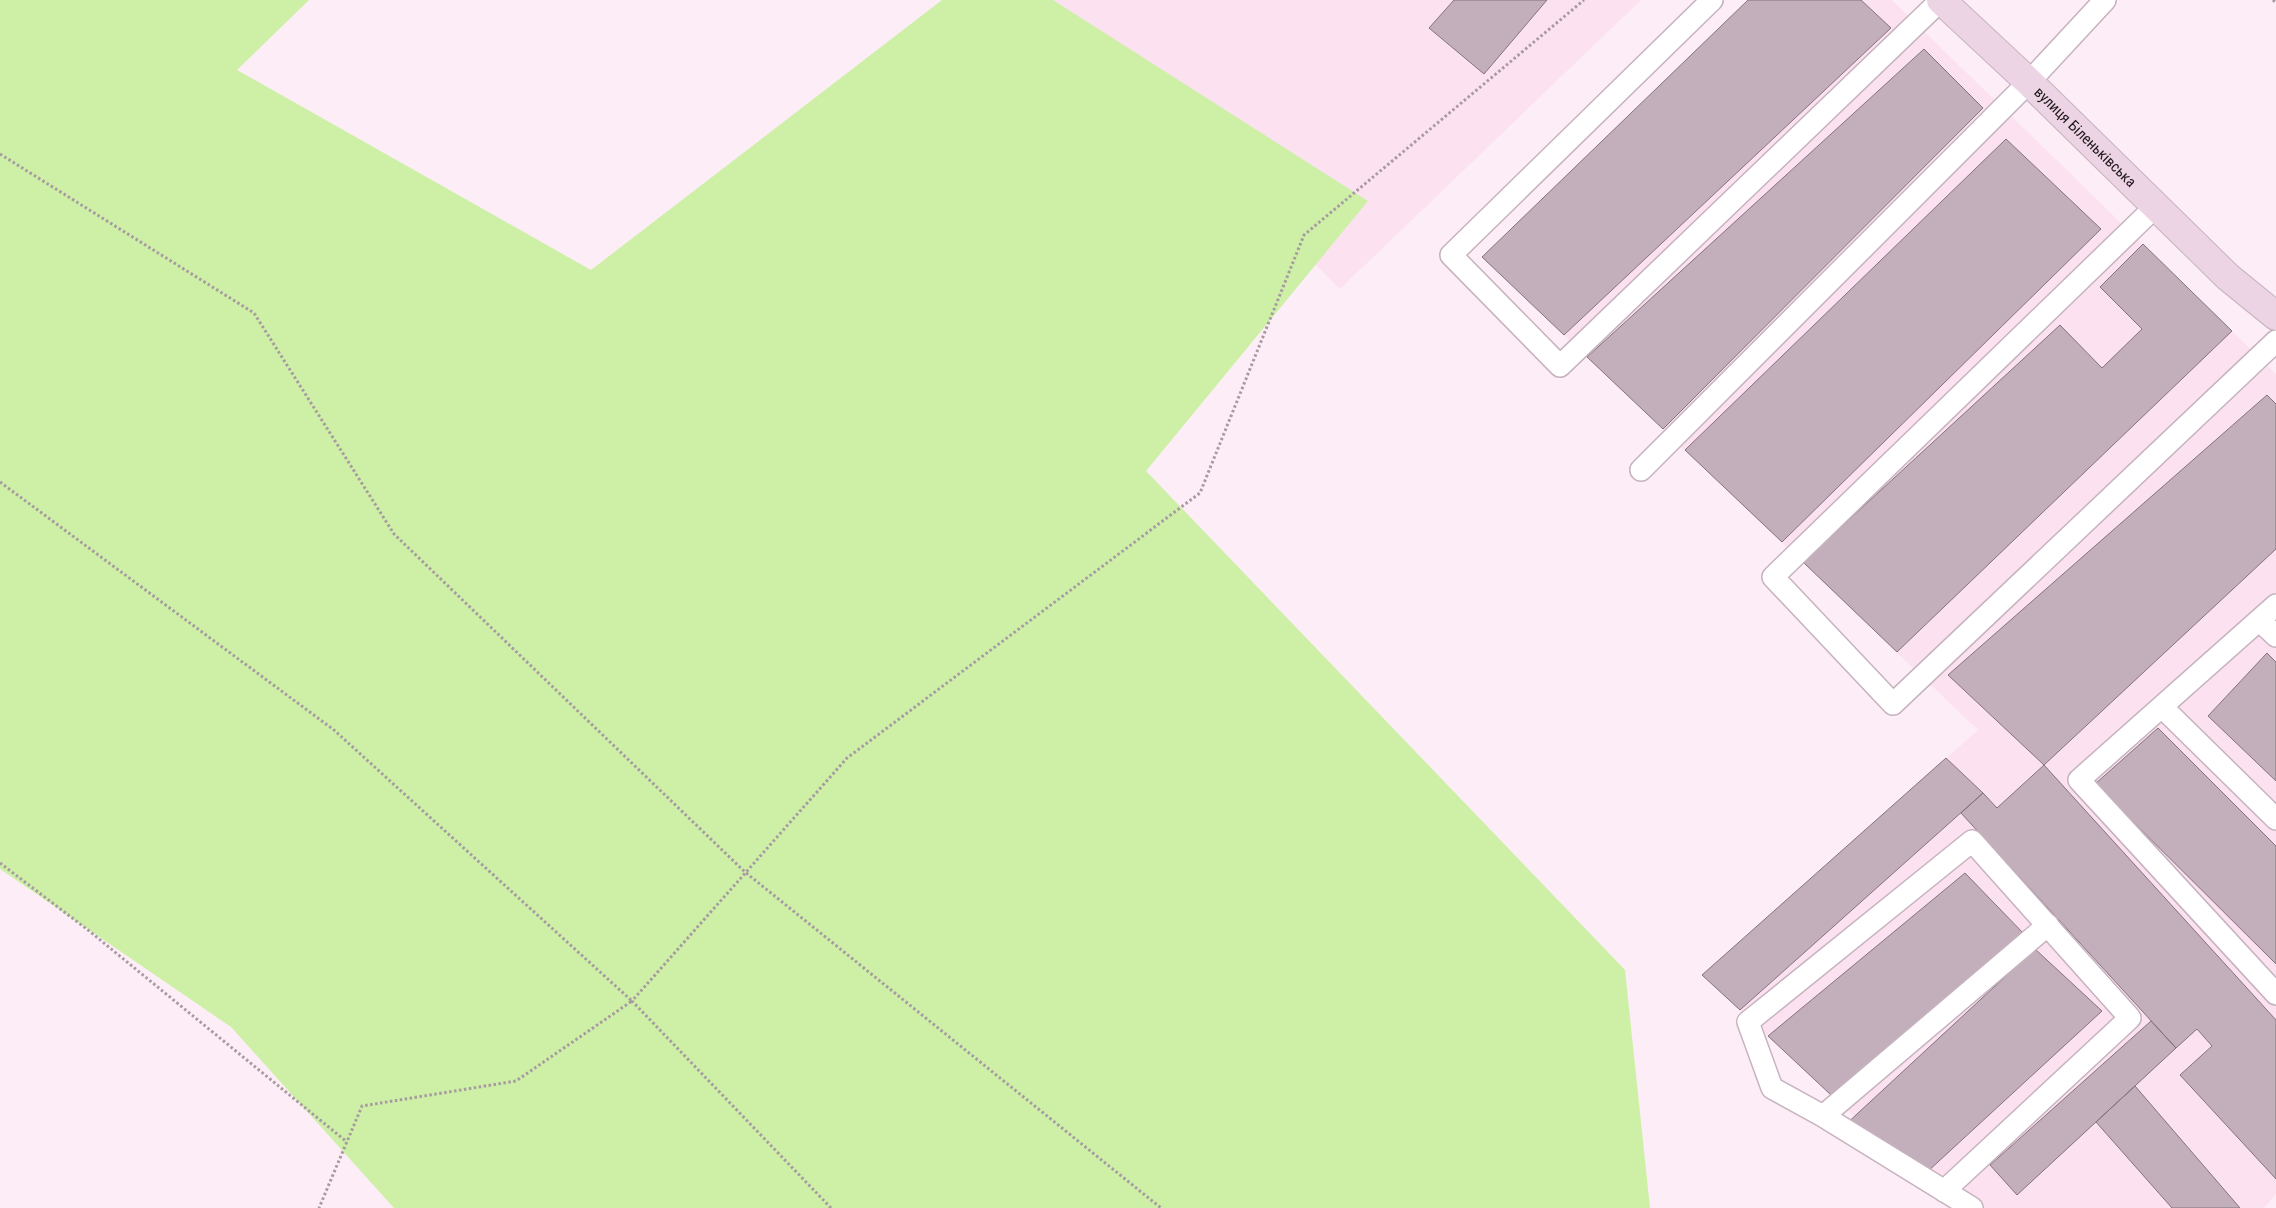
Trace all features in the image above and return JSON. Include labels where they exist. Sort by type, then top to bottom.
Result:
[{"type":"street","name":"вулиця Біленьківська","points":[[1941,0],[2029,82],[2228,277],[2276,316]]},
{"type":"lane","points":[[1712,0],[1451,255],[1560,366],[1941,0]]},
{"type":"lane","points":[[1641,470],[2029,82],[2105,0]]},
{"type":"lane","points":[[2156,207],[1773,577],[1892,704],[2276,341]]},
{"type":"lane","points":[[2276,606],[2079,780],[2276,994]]},
{"type":"lane","points":[[2259,620],[2276,636]]},
{"type":"lane","points":[[2162,707],[2276,818]]},
{"type":"lane","points":[[1944,1191],[2130,1018],[1972,841],[1748,1022],[1772,1088],[1823,1116],[1944,1191],[1972,1208]]},
{"type":"lane","points":[[1823,1116],[2048,925]]},
{"type":"path","points":[[319,1208],[362,1106],[516,1081],[632,1001],[846,758],[1200,493],[1304,235],[1584,0]]},
{"type":"path","points":[[0,154],[254,313],[394,534],[745,872],[1161,1208]]},
{"type":"path","points":[[0,482],[334,730],[632,1001],[831,1208]]},
{"type":"path","points":[[0,863],[88,930],[347,1142]]},
{"type":"shaded area","points":[[1045,0],[1641,0],[1340,289]]},
{"type":"shaded area","points":[[1748,0],[1892,0],[2276,374],[2276,1194],[2264,1208],[1953,1208],[1702,975],[1978,730],[1482,257]]},
{"type":"green space","points":[[0,0],[309,0],[237,70],[591,270],[942,0],[1053,0],[1368,201],[1146,471],[1625,970],[1650,1208],[394,1208],[231,1027],[0,869]]},
{"type":"building","points":[[1454,0],[1547,0],[1484,74],[1429,28]]},
{"type":"building","points":[[1748,0],[1861,0],[1891,28],[1564,335],[1482,257]]},
{"type":"building","points":[[1924,49],[1983,108],[1663,429],[1587,357]]},
{"type":"building","points":[[2006,139],[2101,229],[1782,542],[1685,450]]},
{"type":"building","points":[[2143,244],[2232,331],[1897,652],[1803,562],[2060,325],[2102,368],[2142,329],[2100,287]]},
{"type":"building","points":[[2267,395],[2276,404],[2276,549],[2044,765],[1948,675]]},
{"type":"building","points":[[2267,653],[2276,662],[2276,781],[2208,716]]},
{"type":"building","points":[[2158,728],[2276,846],[2276,964],[2095,784]]},
{"type":"building","points":[[1946,758],[1983,793],[1740,1010],[1702,975]]},
{"type":"building","points":[[2044,765],[2276,1020],[2276,1179],[2180,1075],[2212,1046],[2197,1029],[2176,1048],[1961,813],[1983,793],[1997,808]]},
{"type":"building","points":[[1965,873],[2024,934],[1831,1095],[1768,1036]]},
{"type":"building","points":[[2035,949],[2102,1011],[1926,1173],[1843,1127]]},
{"type":"building","points":[[2151,1021],[2176,1048],[2017,1195],[1990,1165]]},
{"type":"building","points":[[2135,1086],[2240,1208],[2172,1208],[2096,1122]]}]
